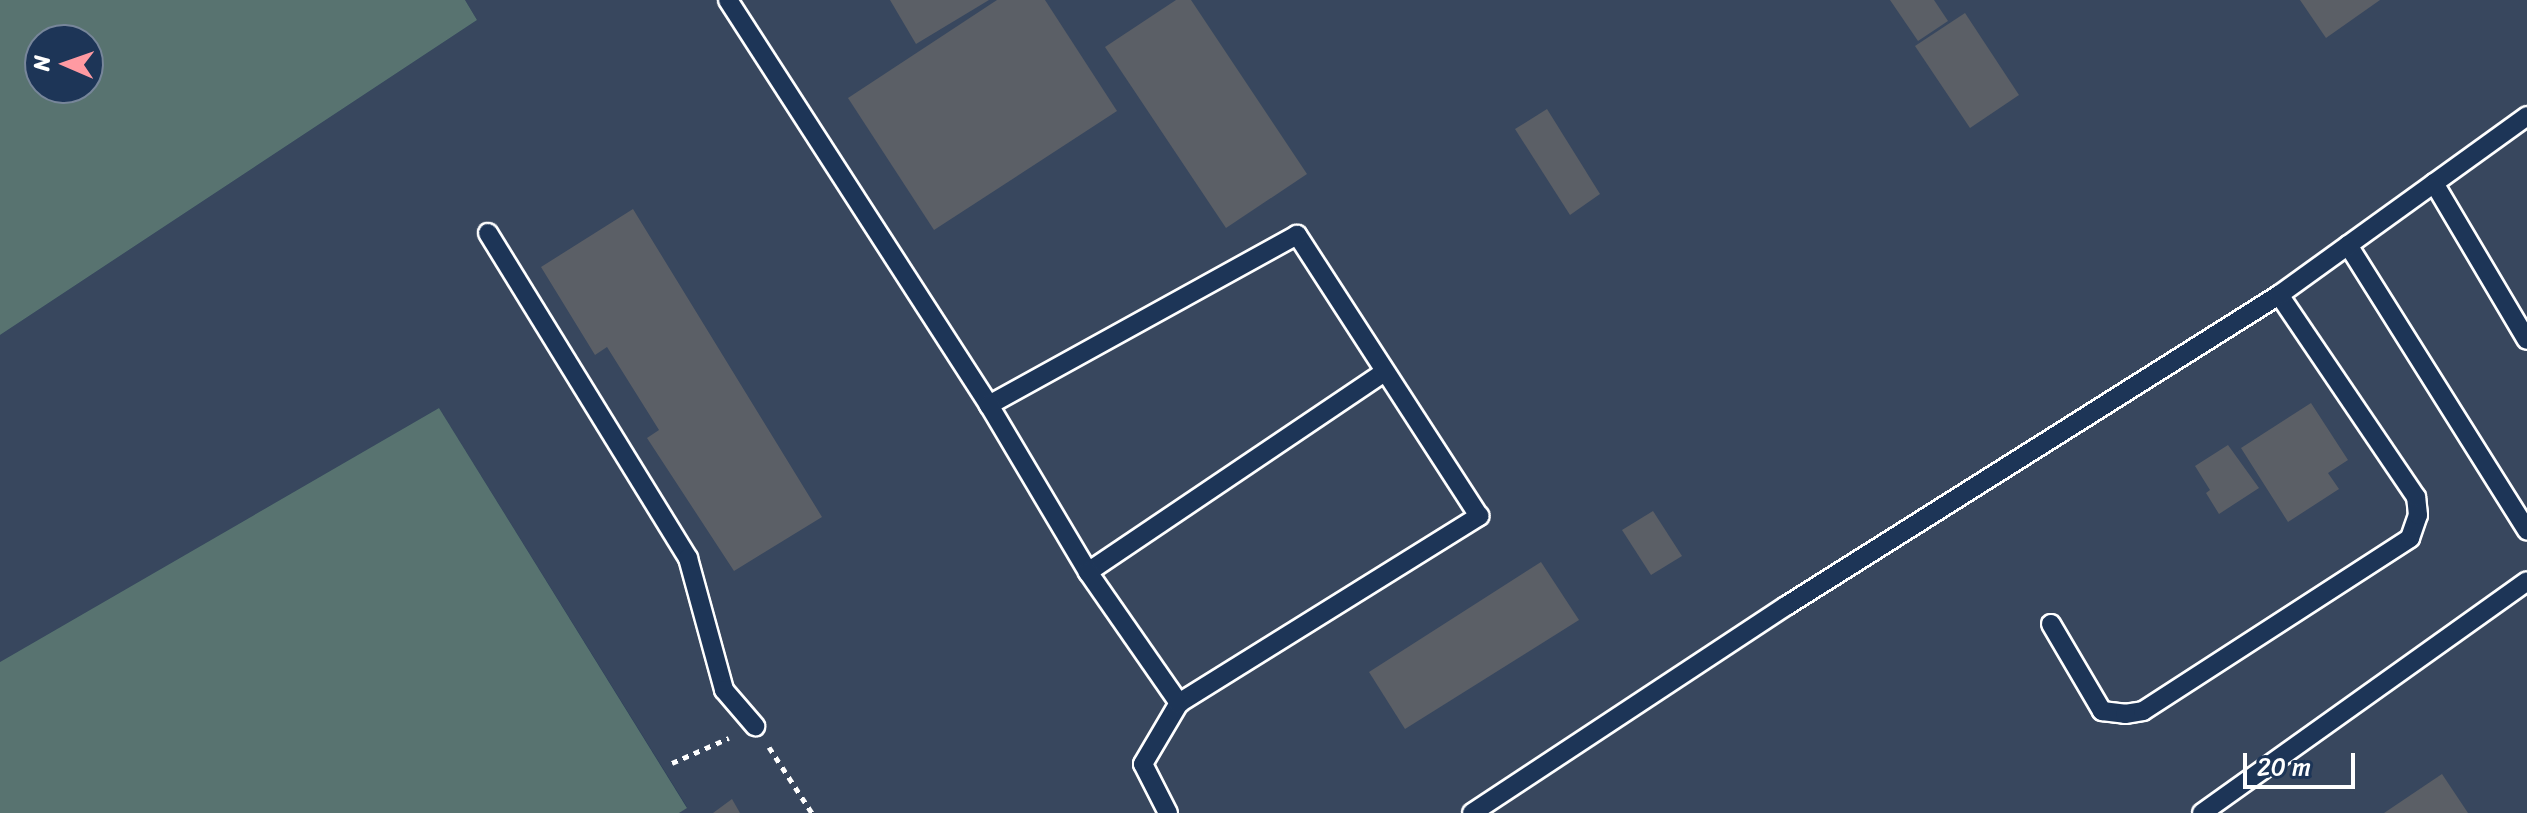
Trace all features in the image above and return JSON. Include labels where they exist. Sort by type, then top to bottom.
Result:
[{"type":"lane","points":[[728,0],[989,405],[1088,572],[1179,703]]},
{"type":"lane","points":[[1472,813],[1786,606],[2279,295],[2527,116]]},
{"type":"lane","points":[[2434,183],[2527,340]]},
{"type":"lane","points":[[488,233],[688,558],[724,690],[755,726]]},
{"type":"lane","points":[[989,405],[1297,235],[1383,373],[1479,516],[1179,703],[1143,764],[1168,813]]},
{"type":"lane","points":[[2348,245],[2527,530]]},
{"type":"lane","points":[[2051,624],[2102,711],[2125,714],[2143,711],[2410,538],[2418,515],[2416,497],[2279,295]]},
{"type":"lane","points":[[1088,572],[1383,373]]},
{"type":"lane","points":[[2202,813],[2527,581]]},
{"type":"path","points":[[672,763],[755,726],[812,813]]},
{"type":"shaded area","points":[[465,0],[2527,0],[2527,813],[679,813],[687,807],[439,408],[0,662],[0,335],[477,20]]},
{"type":"green space","points":[[0,0],[465,0],[477,20],[0,335]]},
{"type":"green space","points":[[439,408],[687,808],[679,813],[0,813],[0,662]]},
{"type":"building","points":[[890,0],[989,0],[916,44]]},
{"type":"building","points":[[997,0],[1045,0],[1117,111],[934,230],[848,98]]},
{"type":"building","points":[[1176,0],[1191,0],[1307,174],[1226,228],[1105,47]]},
{"type":"building","points":[[1890,0],[1934,0],[1948,21],[1918,41]]},
{"type":"building","points":[[2300,0],[2380,0],[2326,38]]},
{"type":"building","points":[[1965,13],[2019,95],[1970,128],[1915,46]]},
{"type":"building","points":[[1547,109],[1600,194],[1570,215],[1515,129]]},
{"type":"building","points":[[633,209],[822,517],[734,571],[647,438],[659,430],[607,347],[595,355],[541,267]]},
{"type":"building","points":[[2311,403],[2348,460],[2328,473],[2339,489],[2288,522],[2241,448]]},
{"type":"building","points":[[2228,445],[2259,488],[2219,514],[2206,493],[2210,490],[2195,466]]},
{"type":"building","points":[[1653,511],[1682,556],[1651,575],[1622,530]]},
{"type":"building","points":[[1541,562],[1579,620],[1405,729],[1369,672]]},
{"type":"building","points":[[2442,774],[2468,813],[2384,813]]},
{"type":"building","points":[[732,799],[740,813],[713,813]]}]
